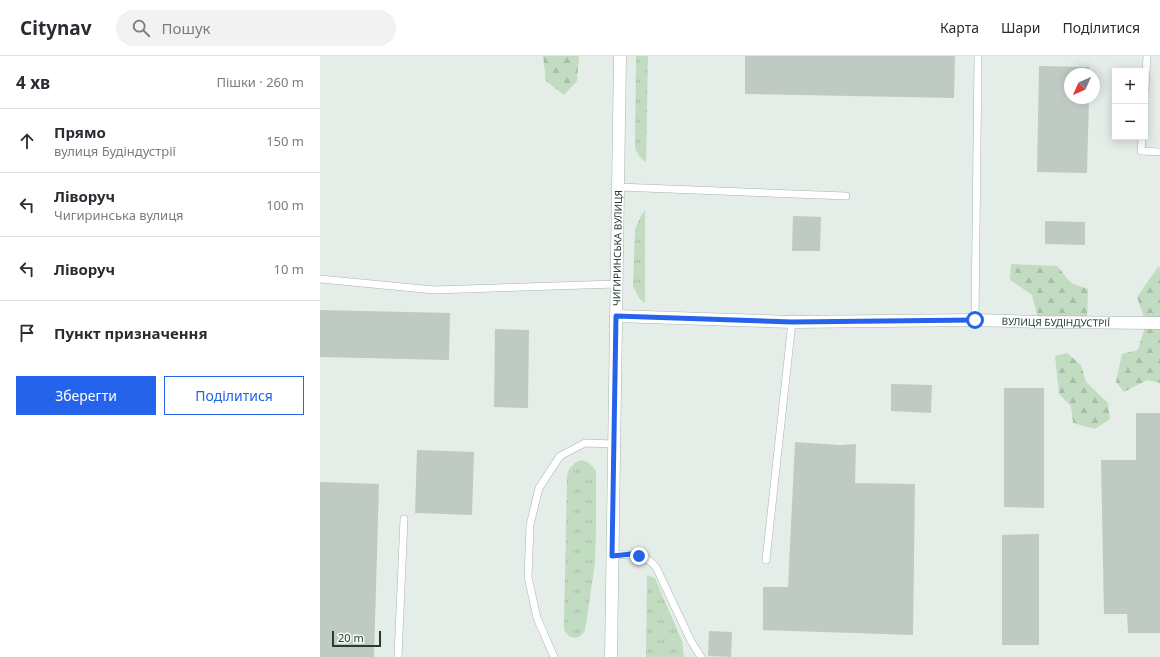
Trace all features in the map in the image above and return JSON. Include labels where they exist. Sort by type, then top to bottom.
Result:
[{"type":"main road","name":"ЧИГИРИНСЬКА ВУЛИЦЯ","points":[[611,657],[620,56]]},
{"type":"main road","name":"ВУЛИЦЯ БУДІНДУСТРІЇ","points":[[616,316],[792,322],[975,320],[1039,322],[1160,322]]},
{"type":"lane","points":[[975,320],[978,56]]},
{"type":"lane","points":[[1147,68],[1148,56]]},
{"type":"lane","points":[[1142,140],[1140,152],[1160,152]]},
{"type":"lane","points":[[618,187],[846,196]]},
{"type":"lane","points":[[320,279],[434,290],[616,284]]},
{"type":"lane","points":[[766,560],[792,322]]},
{"type":"lane","points":[[554,657],[537,618],[528,577],[530,525],[539,488],[560,456],[585,443],[614,444]]},
{"type":"lane","points":[[398,657],[404,519]]},
{"type":"lane","points":[[612,556],[632,554],[652,562],[656,567],[691,641],[701,657]]},
{"type":"green space","points":[[543,56],[579,56],[577,81],[564,95],[546,81]]},
{"type":"green space","points":[[636,56],[648,56],[646,162],[639,156],[635,147]]},
{"type":"green space","points":[[645,210],[645,303],[639,298],[633,286],[635,229]]},
{"type":"green space","points":[[1011,264],[1057,266],[1071,283],[1088,289],[1087,323],[1039,322],[1032,295],[1010,280]]},
{"type":"green space","points":[[1158,267],[1160,267],[1160,383],[1147,380],[1124,392],[1116,382],[1122,354],[1138,350],[1146,323],[1137,297]]},
{"type":"green space","points":[[1067,353],[1081,365],[1086,382],[1108,403],[1110,419],[1095,429],[1073,423],[1071,406],[1059,394],[1055,356]]},
{"type":"green space","points":[[581,460],[590,464],[596,471],[595,563],[585,630],[583,634],[574,638],[568,635],[564,628],[567,477],[568,471],[571,467]]},
{"type":"green space","points":[[647,575],[655,578],[682,641],[684,657],[646,657]]},
{"type":"building","points":[[745,56],[955,56],[954,98],[745,94]]},
{"type":"building","points":[[1039,66],[1089,67],[1064,68],[1064,104],[1089,104],[1087,173],[1037,172]]},
{"type":"building","points":[[793,216],[821,217],[820,251],[792,251]]},
{"type":"building","points":[[1045,221],[1085,222],[1085,245],[1045,244]]},
{"type":"building","points":[[320,310],[450,313],[449,360],[320,357]]},
{"type":"building","points":[[495,329],[529,330],[528,408],[494,407]]},
{"type":"building","points":[[891,384],[932,385],[931,413],[891,411]]},
{"type":"building","points":[[1004,388],[1044,388],[1044,508],[1004,507]]},
{"type":"building","points":[[1136,413],[1160,413],[1160,633],[1128,633],[1127,614],[1104,614],[1101,460],[1136,460]]},
{"type":"building","points":[[795,442],[840,445],[856,444],[855,483],[915,484],[913,635],[763,630],[763,587],[788,587]]},
{"type":"building","points":[[417,450],[474,452],[472,515],[415,513]]},
{"type":"building","points":[[320,482],[379,484],[374,657],[320,657]]},
{"type":"building","points":[[1039,534],[1039,645],[1002,645],[1002,535]]},
{"type":"building","points":[[709,631],[732,632],[731,657],[708,656]]},
{"type":"route","points":[[639,556],[632,554],[612,556],[616,316],[792,322],[975,320]]}]
